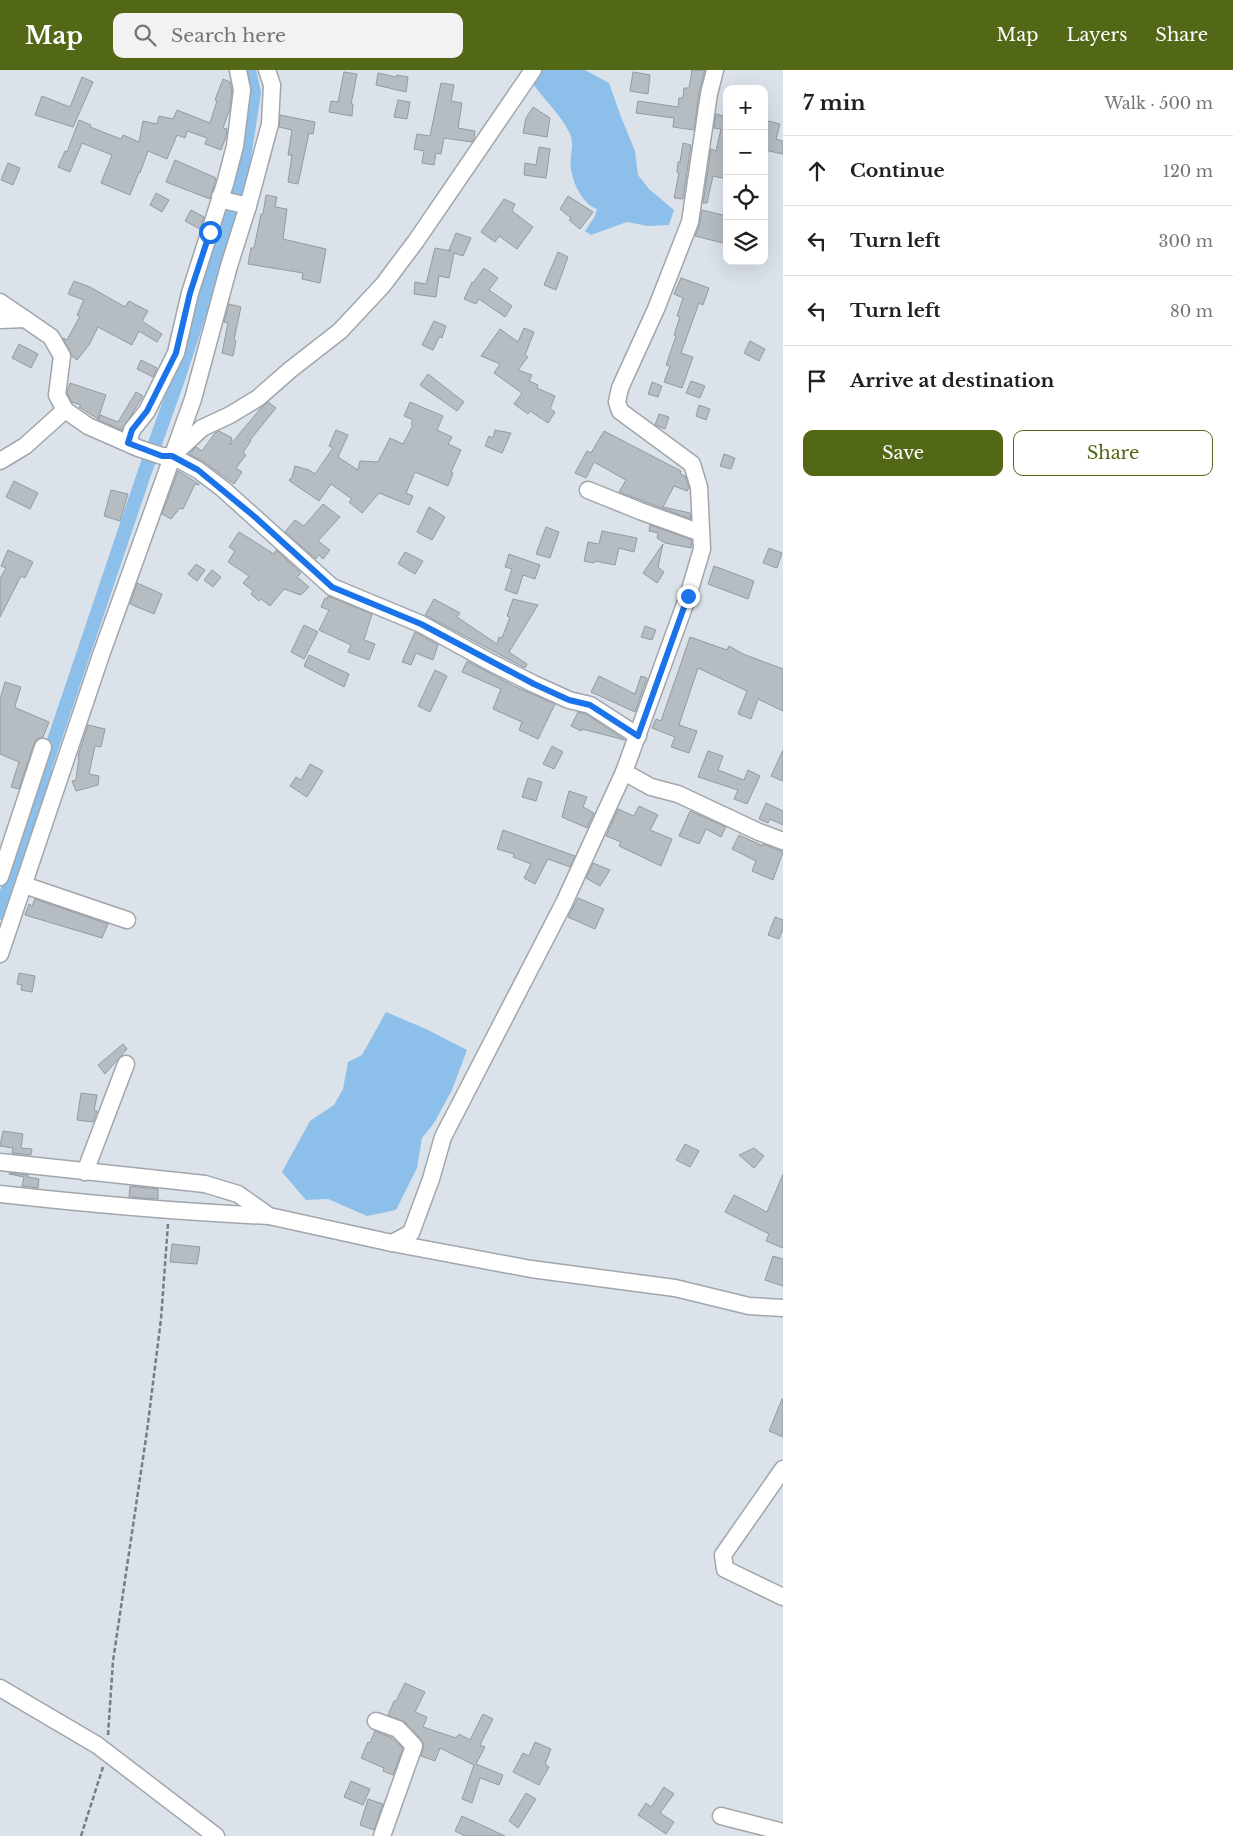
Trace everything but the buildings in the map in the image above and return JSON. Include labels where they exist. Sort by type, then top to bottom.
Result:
[{"type":"street","points":[[0,954],[167,456],[193,399],[226,276],[232,202],[225,184],[235,146],[242,90],[238,70]]},
{"type":"street","points":[[133,445],[132,430],[147,411],[176,353],[190,293],[270,124],[272,85],[267,70]]},
{"type":"street","points":[[167,456],[202,428],[230,415],[258,398],[290,370],[340,332],[383,286],[416,242],[533,70]]},
{"type":"street","points":[[392,1243],[411,1233],[431,1179],[443,1137],[564,904],[624,772],[688,596],[702,549],[699,487],[692,464],[620,411],[617,402],[620,388],[656,309],[690,222],[709,94],[715,70]]},
{"type":"street","points":[[0,302],[51,337],[62,356],[57,395],[65,410],[88,426],[198,470],[223,489],[332,587],[421,624],[534,684],[569,700],[590,705],[638,736]]},
{"type":"street","points":[[0,320],[25,319]]},
{"type":"street","points":[[0,461],[25,446],[65,410]]},
{"type":"street","points":[[588,490],[701,533]]},
{"type":"street","points":[[0,877],[43,747]]},
{"type":"street","points":[[624,772],[651,787],[678,794],[759,832],[783,841]]},
{"type":"street","points":[[24,885],[127,920]]},
{"type":"street","points":[[86,1172],[126,1064]]},
{"type":"street","points":[[0,1162],[205,1184],[238,1194],[269,1216]]},
{"type":"street","points":[[0,1194],[109,1206],[269,1216],[392,1243],[532,1269],[675,1288],[749,1306],[783,1308]]},
{"type":"street","points":[[783,1469],[722,1555],[725,1569],[783,1597]]},
{"type":"street","points":[[0,1688],[97,1745],[216,1836]]},
{"type":"street","points":[[376,1721],[398,1729],[414,1746],[382,1836]]},
{"type":"street","points":[[722,1816],[783,1832]]},
{"type":"path","points":[[81,1836],[107,1753],[113,1662],[156,1356],[169,1210]]},
{"type":"water","points":[[538,70],[585,70],[609,83],[635,151],[638,175],[649,189],[674,210],[669,225],[648,226],[627,222],[591,235],[585,231],[595,216],[597,209],[587,203],[574,181],[571,165],[572,142],[570,134],[562,120],[531,81]]},
{"type":"water","points":[[386,1012],[426,1029],[467,1050],[452,1090],[434,1123],[422,1138],[417,1168],[396,1210],[367,1216],[328,1199],[306,1200],[282,1172],[310,1121],[334,1105],[343,1089],[348,1062],[362,1055]]},
{"type":"waterway","points":[[40,782],[177,382],[210,281],[223,232],[240,184],[254,93],[249,70]]},
{"type":"waterway","points":[[0,913],[46,774]]},
{"type":"route","points":[[210,232],[190,293],[176,353],[147,411],[132,430],[128,443],[162,456],[172,456],[198,470],[223,489],[332,587],[421,624],[534,684],[569,700],[590,705],[638,736],[688,596]]}]
